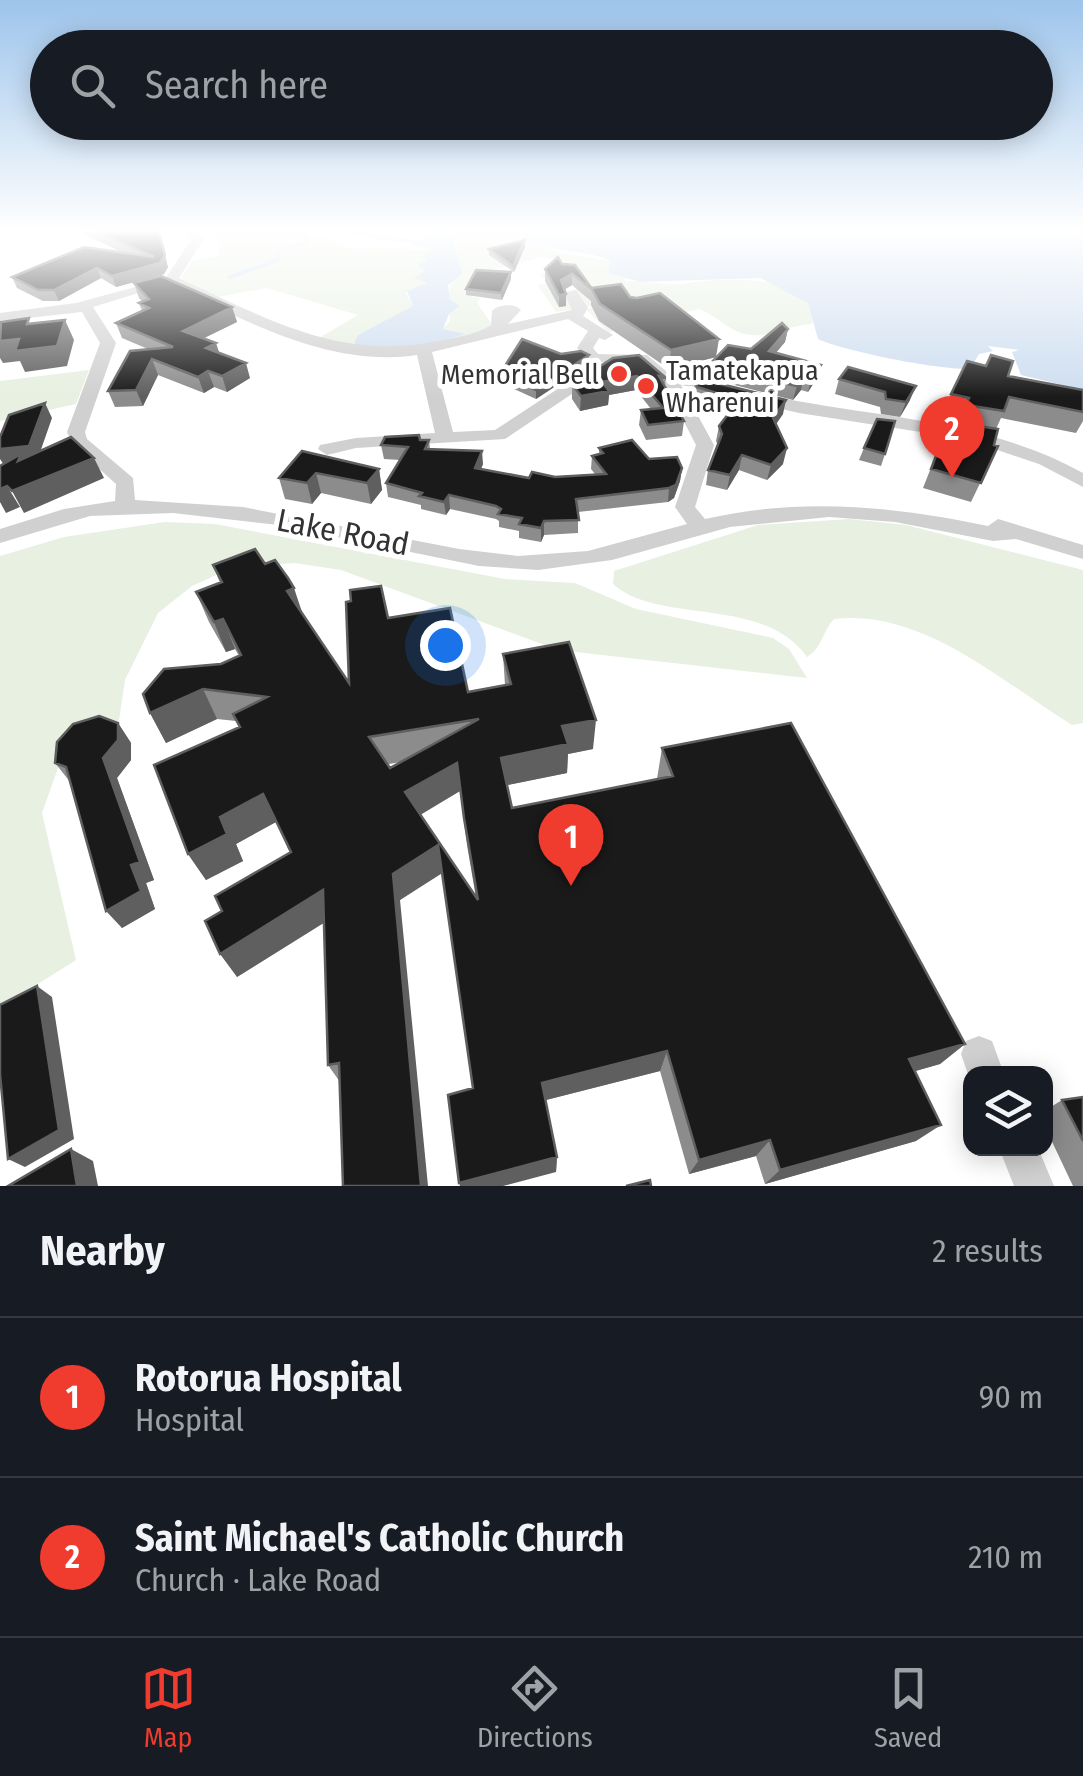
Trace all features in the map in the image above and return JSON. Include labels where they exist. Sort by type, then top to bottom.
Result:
[{"type":"street","points":[[0,317],[77,307],[150,286]]},
{"type":"street","points":[[186,286],[327,348],[356,353],[424,349],[487,334],[554,316],[574,299],[591,338],[586,354],[600,361],[640,358],[661,375],[804,411],[1004,442],[1041,454],[1083,481]]},
{"type":"street","points":[[77,307],[87,308],[108,347],[76,432],[79,441],[126,482],[124,510]]},
{"type":"street","points":[[487,334],[498,328],[503,317]]},
{"type":"street","points":[[424,349],[444,438]]},
{"type":"street","points":[[327,449],[505,432],[604,366]]},
{"type":"street","points":[[674,379],[673,385],[705,444],[685,507],[697,523]]},
{"type":"street","name":"Lake Road","points":[[0,536],[106,508],[210,508],[476,559],[561,562],[614,556],[697,523],[815,505],[902,515],[993,534],[1011,533],[1083,552]]},
{"type":"street","name":"Lake Road","points":[[0,543],[124,510]]},
{"type":"street","points":[[1021,1156],[1034,1186]]},
{"type":"green space","points":[[197,286],[420,286],[406,293],[413,306],[409,311],[358,335],[425,345],[362,348],[317,339],[358,315],[267,288],[218,297]]},
{"type":"green space","points":[[450,286],[474,286],[472,297],[481,298],[477,303],[491,323],[490,329],[436,343],[466,334],[443,329],[450,321]]},
{"type":"green space","points":[[539,286],[550,286],[562,293],[577,289],[575,286],[783,286],[801,295],[811,307],[812,324],[751,335],[736,331],[699,309],[608,332],[586,309],[620,302],[556,312]]},
{"type":"green space","points":[[89,370],[76,404],[0,421],[0,381]]},
{"type":"green space","points":[[849,519],[906,525],[1083,570],[1083,723],[1072,725],[959,651],[898,625],[834,619],[807,657],[788,638],[765,625],[656,604],[613,584],[614,571],[758,525]]},
{"type":"green space","points":[[165,522],[215,524],[505,579],[575,583],[636,609],[773,638],[789,649],[807,678],[558,650],[341,570],[295,563],[234,567],[192,586],[158,613],[125,680],[118,727],[64,751],[42,813],[76,960],[0,1008],[0,556],[64,537]]},
{"type":"water","points":[[419,286],[448,286],[450,299],[459,306],[449,314],[443,329],[466,334],[396,349],[354,343],[358,335],[413,306],[407,291]]},
{"type":"water","points":[[776,286],[1083,286],[1083,390],[1021,375],[1012,352],[1019,350],[988,346],[993,351],[979,354],[970,369],[956,369],[818,339],[808,303]]},
{"type":"building","points":[[31,286],[61,286],[54,290]]},
{"type":"building","points":[[137,286],[185,286],[232,307],[183,331],[216,343],[206,348],[246,363],[222,376],[208,371],[198,377],[152,359],[136,390],[108,391],[130,351],[173,347],[116,323],[149,308],[139,303],[149,299]]},
{"type":"building","points":[[467,286],[504,286],[501,293]]},
{"type":"building","points":[[554,286],[563,286],[566,294],[559,295]]},
{"type":"building","points":[[623,286],[630,297],[637,298],[660,293],[719,339],[671,350],[600,304],[591,288]]},
{"type":"building","points":[[29,318],[27,324],[65,320],[57,346],[15,351],[19,339],[0,341],[1,322]]},
{"type":"building","points":[[782,323],[788,329],[769,351],[821,365],[811,379],[804,377],[797,386],[709,365],[728,345],[751,349]]},
{"type":"building","points":[[522,339],[561,354],[581,351],[589,355],[536,390],[512,379],[523,372],[503,369]]},
{"type":"building","points":[[639,355],[666,378],[659,376],[684,421],[648,425],[641,410],[663,408],[637,376],[602,382],[609,391],[581,396],[572,384],[613,358]]},
{"type":"building","points":[[991,355],[1013,361],[1008,376],[1083,390],[1083,412],[1009,397],[1004,411],[966,405],[969,398],[951,394],[967,361],[986,366]]},
{"type":"building","points":[[848,367],[916,386],[906,402],[886,399],[885,392],[839,379]]},
{"type":"building","points":[[696,378],[786,400],[773,418],[787,448],[771,465],[742,455],[730,475],[708,470],[722,434],[719,426],[739,400],[697,387]]},
{"type":"building","points":[[45,403],[29,446],[0,449],[0,437],[9,415]]},
{"type":"building","points":[[877,419],[895,421],[885,454],[864,448]]},
{"type":"building","points":[[959,423],[998,429],[994,445],[998,446],[981,483],[931,469],[945,432],[955,435]]},
{"type":"building","points":[[419,435],[420,440],[429,440],[425,449],[482,451],[475,468],[529,478],[532,472],[555,477],[606,474],[592,456],[603,453],[599,448],[632,440],[649,459],[677,457],[682,468],[676,485],[669,488],[576,499],[579,520],[544,521],[541,528],[519,524],[522,518],[498,514],[501,509],[496,506],[449,495],[444,502],[386,483],[408,447],[381,445],[385,437]]},
{"type":"building","points":[[71,437],[94,458],[12,491],[7,486],[0,489],[0,466],[21,454],[18,461]]},
{"type":"building","points":[[302,451],[379,469],[367,483],[316,473],[307,483],[279,478]]},
{"type":"building","points":[[255,549],[265,564],[275,560],[294,588],[287,591],[349,683],[346,602],[351,601],[350,590],[381,586],[388,618],[450,608],[468,692],[511,684],[503,654],[569,642],[596,720],[562,726],[568,744],[501,758],[512,808],[673,776],[662,748],[791,723],[965,1044],[909,1059],[941,1125],[780,1170],[770,1140],[699,1160],[667,1051],[542,1083],[557,1157],[459,1183],[448,1095],[473,1088],[438,845],[393,874],[421,1186],[343,1186],[339,1063],[328,1065],[323,890],[220,954],[205,921],[222,911],[215,896],[291,852],[263,794],[220,817],[227,834],[188,854],[154,765],[240,727],[233,714],[267,697],[203,689],[150,713],[143,694],[164,669],[221,664],[241,655],[223,619],[214,622],[196,592],[222,582],[213,565]],"holes":[[[479,719],[390,768],[369,737]],[[457,763],[464,818],[478,900],[405,792]]]},
{"type":"building","points":[[99,716],[118,723],[118,740],[103,758],[140,862],[131,865],[141,891],[106,911],[66,767],[55,763],[57,742],[73,724]]},
{"type":"building","points":[[37,986],[59,1130],[8,1159],[0,1074],[0,1005]]},
{"type":"building","points":[[1083,1097],[1083,1141],[1062,1100]]},
{"type":"building","points":[[71,1149],[77,1186],[8,1186]]},
{"type":"building","points":[[650,1180],[651,1186],[626,1186]]},
{"type":"place","name":"Memorial Bell","points":[[619,374]]},
{"type":"place","name":"Tamatekapua Wharenui","points":[[646,386]]},
{"type":"place","name":"Saint Michael's Catholic Church","points":[[952,478]]},
{"type":"place","name":"Rotorua Hospital","points":[[571,886]]}]
